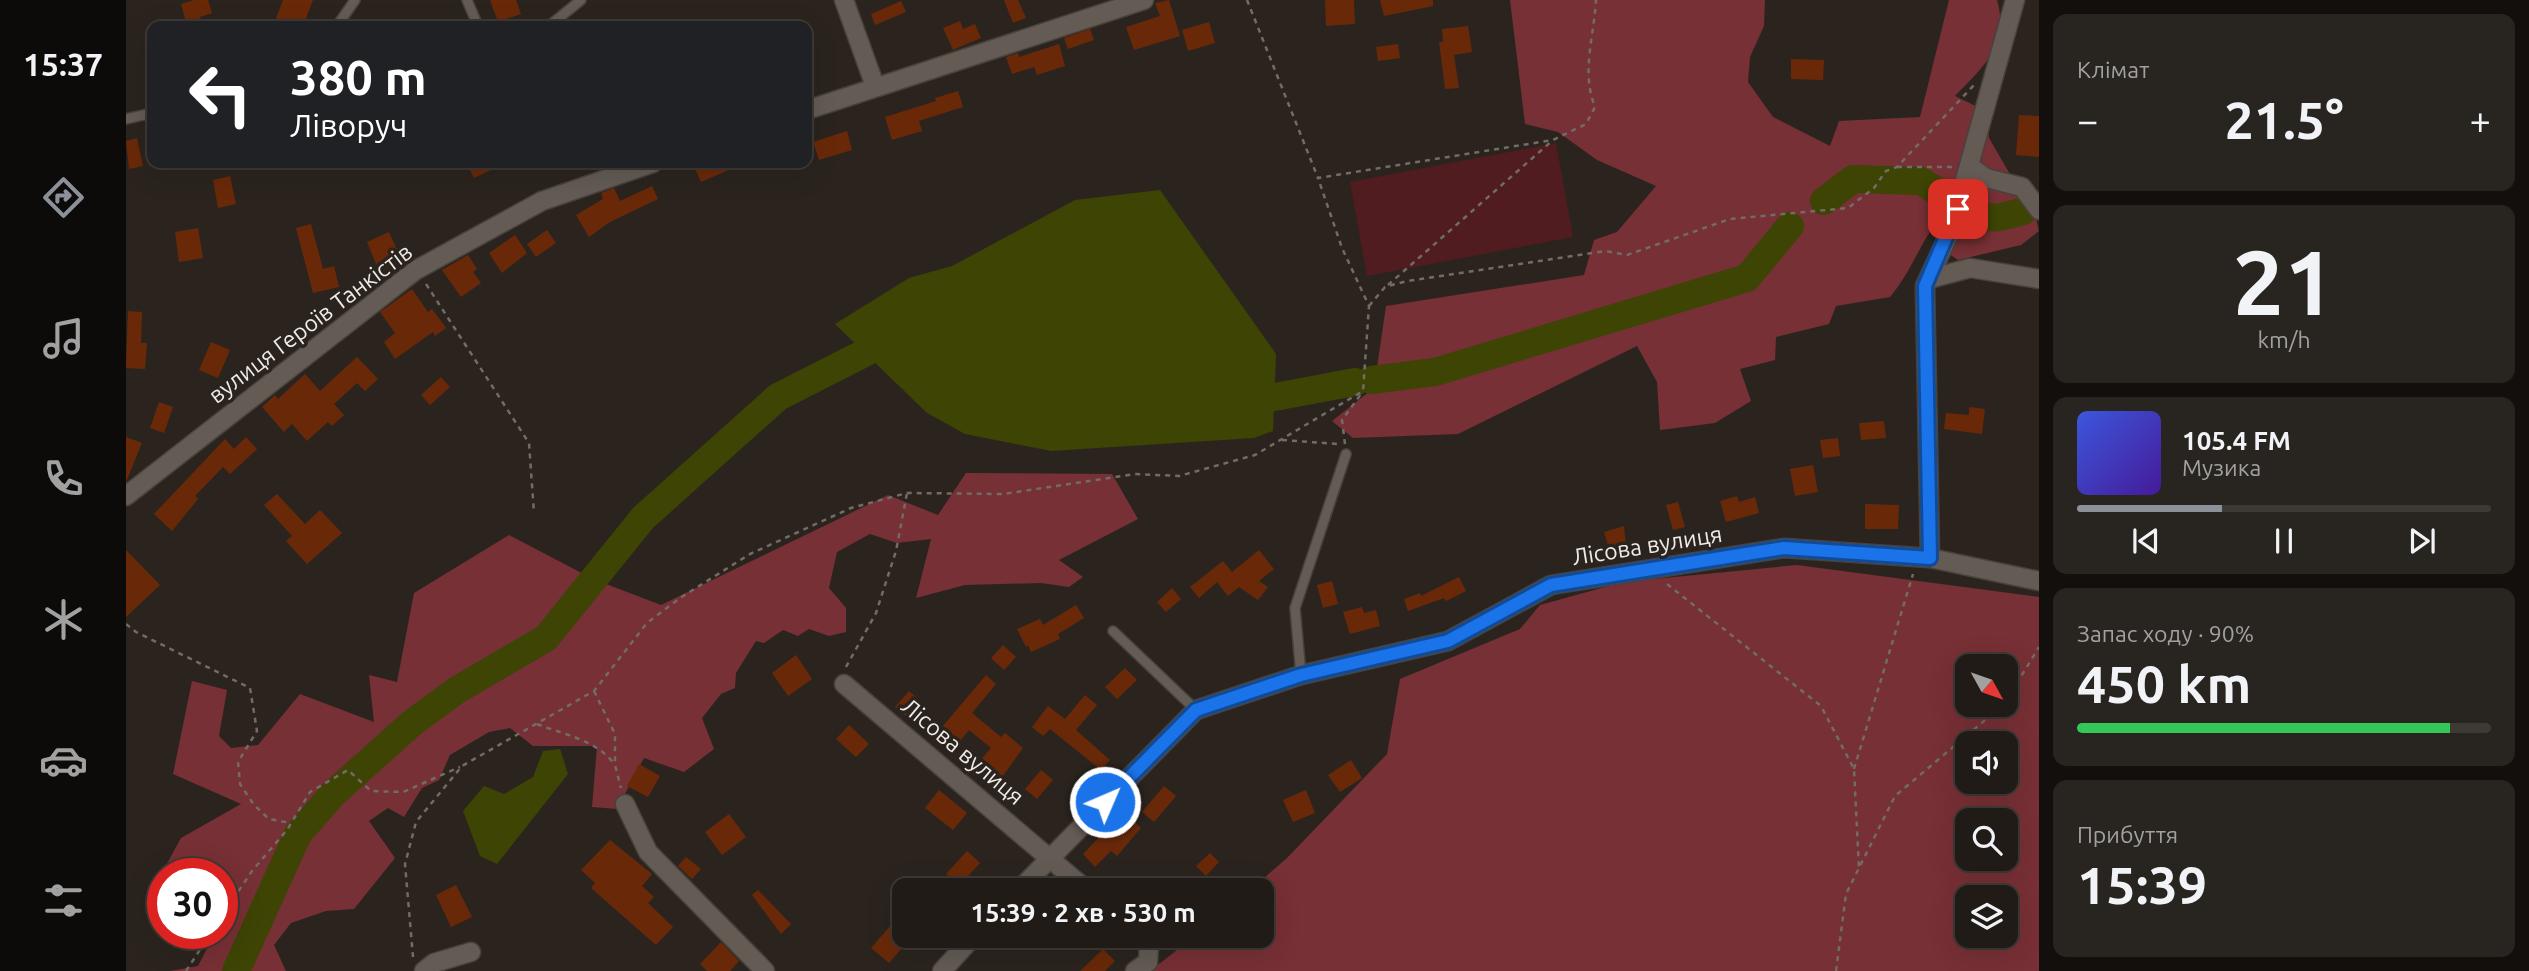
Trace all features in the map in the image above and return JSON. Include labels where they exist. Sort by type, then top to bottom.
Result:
[{"type":"street","points":[[844,0],[875,86]]},
{"type":"street","points":[[812,108],[1144,0]]},
{"type":"street","points":[[1924,557],[1925,286],[1951,230],[1971,167],[2015,0]]},
{"type":"street","points":[[1971,167],[1986,178],[2022,187],[2039,210]]},
{"type":"street","name":"вулиця Героїв Танкістів","points":[[126,496],[416,270],[542,201],[638,168]]},
{"type":"street","points":[[1928,279],[1970,268],[2039,279]]},
{"type":"street","name":"Лісова вулиця","points":[[1030,878],[1196,710],[1301,675],[1448,641],[1551,585],[1784,548],[1924,557],[2039,581]]},
{"type":"street","name":"Лісова вулиця","points":[[844,684],[1073,878]]},
{"type":"street","points":[[625,804],[648,852],[765,971]]},
{"type":"street","points":[[942,971],[964,948]]},
{"type":"street","points":[[1135,971],[1148,962],[1149,948]]},
{"type":"street","points":[[419,964],[434,963],[471,952]]},
{"type":"lane","points":[[340,21],[355,0]]},
{"type":"lane","points":[[467,0],[476,21]]},
{"type":"lane","points":[[555,21],[581,0]]},
{"type":"lane","points":[[126,119],[147,114]]},
{"type":"lane","points":[[1301,675],[1295,608],[1346,449]]},
{"type":"lane","points":[[1113,631],[1196,710]]},
{"type":"path","points":[[1247,0],[1318,177],[1342,248],[1369,306],[1363,391],[1342,420],[1346,449],[1281,440]]},
{"type":"path","points":[[1318,177],[1519,147],[1553,140],[1586,124],[1595,107],[1588,89],[1587,68],[1596,0]]},
{"type":"path","points":[[1897,167],[1973,86],[1998,66]]},
{"type":"path","points":[[1369,306],[1385,287],[1553,140]]},
{"type":"path","points":[[1385,287],[1407,281],[1605,251],[1627,255],[1730,219],[1848,208],[1874,188],[1886,171],[1897,167],[1971,167]]},
{"type":"path","points":[[416,270],[529,443],[534,513]]},
{"type":"path","points":[[238,892],[291,823],[310,792],[348,770],[371,791],[403,792],[462,766],[594,691],[647,623],[692,590],[750,554],[851,508],[907,493],[1003,495],[1135,474],[1179,476],[1255,455],[1363,391]]},
{"type":"path","points":[[844,684],[844,670],[876,614],[896,551],[907,493]]},
{"type":"path","points":[[1859,869],[1854,769],[1924,557]]},
{"type":"path","points":[[1649,569],[1821,706],[1854,769]]},
{"type":"path","points":[[126,624],[136,632],[250,688],[257,731],[238,762],[240,784],[254,805],[269,818],[291,823]]},
{"type":"path","points":[[2018,681],[2039,647]]},
{"type":"path","points":[[594,691],[615,734],[615,765],[625,804]]},
{"type":"path","points":[[1836,971],[1846,894],[1895,796],[1986,718]]},
{"type":"path","points":[[537,724],[581,739],[607,754],[615,765]]},
{"type":"path","points":[[419,964],[405,864],[416,822],[462,766]]},
{"type":"path","points":[[186,971],[200,949]]},
{"type":"shaded area","points":[[1510,0],[1765,0],[1764,26],[1750,57],[1748,82],[1773,117],[1830,146],[1839,121],[1920,117],[1949,0],[1997,0],[2000,30],[1997,43],[1984,65],[1955,96],[1986,111],[1989,138],[2036,219],[2039,231],[2021,245],[1958,260],[1942,249],[1933,227],[1890,297],[1836,306],[1829,324],[1776,337],[1775,360],[1740,369],[1751,401],[1715,423],[1660,430],[1657,382],[1637,346],[1458,434],[1353,438],[1332,421],[1374,388],[1386,306],[1584,275],[1594,240],[1617,232],[1656,186],[1597,160],[1558,132],[1525,124]]},
{"type":"shaded area","points":[[1556,143],[1573,237],[1367,276],[1350,182]]},
{"type":"shaded area","points":[[1160,190],[1276,354],[1273,431],[1254,438],[1051,451],[965,434],[927,413],[835,324],[909,278],[952,266],[1075,200]]},
{"type":"shaded area","points":[[966,473],[1112,474],[1138,519],[1059,560],[1083,577],[1069,587],[1041,583],[965,585],[916,598],[931,539],[897,543],[870,534],[837,552],[829,588],[846,608],[846,632],[829,636],[809,629],[798,636],[783,630],[764,643],[756,641],[736,673],[735,688],[721,694],[702,718],[714,749],[684,772],[644,758],[617,809],[592,807],[597,746],[533,746],[510,728],[489,732],[450,755],[439,780],[422,788],[404,817],[388,808],[369,821],[395,858],[354,909],[326,911],[291,923],[274,945],[286,971],[170,971],[198,966],[207,949],[238,949],[238,858],[170,858],[181,838],[241,804],[173,774],[192,681],[227,690],[219,736],[231,748],[258,745],[300,694],[374,722],[369,675],[397,682],[414,593],[509,535],[593,579],[661,605],[888,495],[938,515]]},
{"type":"shaded area","points":[[1797,565],[2039,597],[2039,971],[1150,971],[1180,948],[1274,948],[1274,878],[1264,878],[1287,858],[1387,754],[1400,679],[1520,629],[1540,605],[1623,582]]},
{"type":"shaded area","points":[[560,749],[568,774],[497,864],[480,856],[463,811],[484,786],[504,794],[533,777],[543,751]]},
{"type":"building","points":[[208,0],[212,13],[200,17],[201,21],[186,21],[181,4]]},
{"type":"building","points":[[283,0],[313,0],[305,21],[275,21]]},
{"type":"building","points":[[490,0],[516,0],[521,14],[498,21]]},
{"type":"building","points":[[1004,0],[1018,0],[1026,18],[1013,23]]},
{"type":"building","points":[[1169,0],[1180,36],[1134,50],[1126,27],[1160,16],[1155,3]]},
{"type":"building","points":[[1325,0],[1354,0],[1355,24],[1326,26]]},
{"type":"building","points":[[1380,0],[1433,0],[1433,6],[1384,16]]},
{"type":"building","points":[[901,1],[906,12],[875,25],[871,14]]},
{"type":"building","points":[[960,21],[963,29],[975,24],[981,38],[953,50],[943,28]]},
{"type":"building","points":[[1209,22],[1215,43],[1188,51],[1182,30]]},
{"type":"building","points":[[1468,26],[1472,52],[1454,55],[1459,88],[1445,89],[1439,42],[1443,42],[1442,29]]},
{"type":"building","points":[[1090,29],[1094,40],[1068,49],[1064,38]]},
{"type":"building","points":[[1059,44],[1065,66],[1037,75],[1034,67],[1012,74],[1006,57],[1018,53],[1019,57]]},
{"type":"building","points":[[1398,44],[1400,58],[1378,61],[1376,47]]},
{"type":"building","points":[[1791,59],[1824,60],[1823,80],[1791,79]]},
{"type":"building","points":[[958,91],[963,107],[919,121],[922,131],[892,140],[885,117]]},
{"type":"building","points":[[2019,115],[2039,116],[2039,157],[2016,155]]},
{"type":"building","points":[[847,131],[852,150],[819,160],[813,142]]},
{"type":"building","points":[[137,138],[143,166],[129,169],[126,141]]},
{"type":"building","points":[[469,168],[495,168],[474,178]]},
{"type":"building","points":[[698,168],[733,168],[701,182],[695,169]]},
{"type":"building","points":[[230,176],[236,204],[218,208],[213,180]]},
{"type":"building","points":[[652,186],[658,199],[610,222],[589,237],[576,215],[603,199],[601,193],[614,188],[620,201]]},
{"type":"building","points":[[311,224],[323,269],[334,266],[339,287],[313,293],[296,228]]},
{"type":"building","points":[[198,228],[203,258],[179,262],[175,232]]},
{"type":"building","points":[[547,230],[556,243],[536,257],[527,244]]},
{"type":"building","points":[[389,232],[402,261],[379,271],[367,242]]},
{"type":"building","points":[[515,235],[527,253],[502,273],[489,253]]},
{"type":"building","points":[[468,255],[477,269],[473,272],[481,283],[461,297],[442,270]]},
{"type":"building","points":[[412,289],[428,312],[432,309],[446,328],[435,336],[433,332],[395,359],[384,342],[395,333],[380,312]]},
{"type":"building","points":[[128,311],[142,312],[141,343],[147,343],[145,369],[126,368]]},
{"type":"building","points":[[211,342],[230,350],[218,378],[199,370]]},
{"type":"building","points":[[357,357],[378,379],[365,391],[357,383],[334,404],[344,415],[332,426],[328,422],[307,441],[292,424],[284,432],[262,407],[275,395],[278,399],[305,374],[320,391]]},
{"type":"building","points":[[441,377],[450,387],[430,405],[421,395]]},
{"type":"building","points":[[159,402],[173,407],[164,433],[150,428]]},
{"type":"building","points":[[1969,407],[1985,409],[1982,434],[1944,429],[1946,413],[1969,415]]},
{"type":"building","points":[[1884,421],[1886,438],[1861,440],[1859,423]]},
{"type":"building","points":[[126,437],[142,443],[126,482]]},
{"type":"building","points":[[246,437],[257,449],[230,474],[223,467],[195,496],[198,499],[172,531],[154,514],[225,439],[234,449]]},
{"type":"building","points":[[1838,438],[1840,456],[1823,458],[1820,440]]},
{"type":"building","points":[[1813,465],[1818,492],[1795,496],[1790,469]]},
{"type":"building","points":[[277,494],[305,524],[320,510],[342,533],[307,564],[286,541],[292,536],[264,505]]},
{"type":"building","points":[[1737,496],[1739,502],[1755,497],[1759,513],[1726,522],[1720,501]]},
{"type":"building","points":[[1678,502],[1685,527],[1673,530],[1666,505]]},
{"type":"building","points":[[1865,504],[1899,505],[1898,529],[1865,529]]},
{"type":"building","points":[[1624,526],[1627,558],[1612,559],[1604,532]]},
{"type":"building","points":[[126,550],[160,585],[126,617]]},
{"type":"building","points":[[1259,550],[1274,569],[1259,581],[1268,587],[1258,600],[1239,587],[1228,596],[1217,582],[1199,598],[1190,587],[1223,561],[1232,572]]},
{"type":"building","points":[[1459,577],[1466,591],[1446,601],[1444,598],[1408,611],[1404,599],[1420,593],[1421,596]]},
{"type":"building","points":[[1332,581],[1338,604],[1323,608],[1317,585]]},
{"type":"building","points":[[1172,588],[1181,599],[1166,612],[1157,602]]},
{"type":"building","points":[[1076,605],[1084,618],[1058,634],[1060,639],[1031,652],[1028,645],[1026,647],[1017,629],[1040,619],[1043,625]]},
{"type":"building","points":[[1362,607],[1364,613],[1376,610],[1380,626],[1350,634],[1343,612]]},
{"type":"building","points":[[1003,645],[1016,657],[1004,670],[991,658]]},
{"type":"building","points":[[796,655],[812,679],[788,696],[772,673]]},
{"type":"building","points":[[1125,668],[1137,680],[1117,699],[1105,687]]},
{"type":"building","points":[[986,675],[996,684],[972,713],[1001,737],[1005,733],[1023,748],[995,787],[973,769],[991,748],[969,730],[960,741],[943,726]]},
{"type":"building","points":[[909,691],[926,706],[913,722],[895,707]]},
{"type":"building","points":[[1085,695],[1097,705],[1076,730],[1110,760],[1101,770],[1050,729],[1043,736],[1032,727],[1048,706],[1065,719]]},
{"type":"building","points":[[849,725],[869,744],[856,757],[836,739]]},
{"type":"building","points":[[1351,760],[1362,778],[1340,792],[1328,775]]},
{"type":"building","points":[[639,764],[660,776],[648,797],[627,786]]},
{"type":"building","points":[[1041,770],[1053,780],[1037,799],[1025,789]]},
{"type":"building","points":[[1164,786],[1176,796],[1154,822],[1142,812]]},
{"type":"building","points":[[939,790],[967,813],[953,830],[925,808]]},
{"type":"building","points":[[1306,790],[1315,813],[1293,822],[1283,800]]},
{"type":"building","points":[[1119,808],[1141,828],[1117,856],[1111,851],[1095,867],[1083,854],[1114,822],[1110,819]]},
{"type":"building","points":[[729,814],[746,837],[722,855],[705,832]]},
{"type":"building","points":[[610,840],[652,874],[642,886],[654,897],[648,903],[673,927],[656,945],[591,888],[595,883],[581,870]]},
{"type":"building","points":[[967,851],[980,863],[966,878],[950,878],[946,874]]},
{"type":"building","points":[[1210,853],[1219,862],[1206,876],[1196,866]]},
{"type":"building","points":[[686,857],[701,869],[692,879],[678,866]]},
{"type":"building","points":[[456,885],[472,917],[451,927],[436,895]]},
{"type":"building","points":[[758,890],[791,924],[781,934],[752,895]]},
{"type":"building","points":[[891,925],[892,948],[902,948],[889,963],[871,948]]},
{"type":"building","points":[[721,942],[739,961],[730,971],[707,971],[700,964]]},
{"type":"building","points":[[1103,949],[1115,961],[1105,971],[1080,971]]},
{"type":"waterway","points":[[1824,201],[1853,179],[1921,181],[1947,197]]},
{"type":"waterway","points":[[1967,209],[1995,218],[2023,211]]},
{"type":"waterway","points":[[1371,380],[1435,372],[1747,278],[1790,226]]},
{"type":"waterway","points":[[236,971],[298,834],[333,794],[412,723],[457,690],[546,638],[643,518],[778,397],[890,340],[901,339]]},
{"type":"waterway","points":[[1242,382],[1264,399],[1355,382]]},
{"type":"route","points":[[1105,802],[1196,710],[1301,675],[1448,641],[1551,585],[1784,548],[1930,558],[1925,286],[1958,209]]}]
